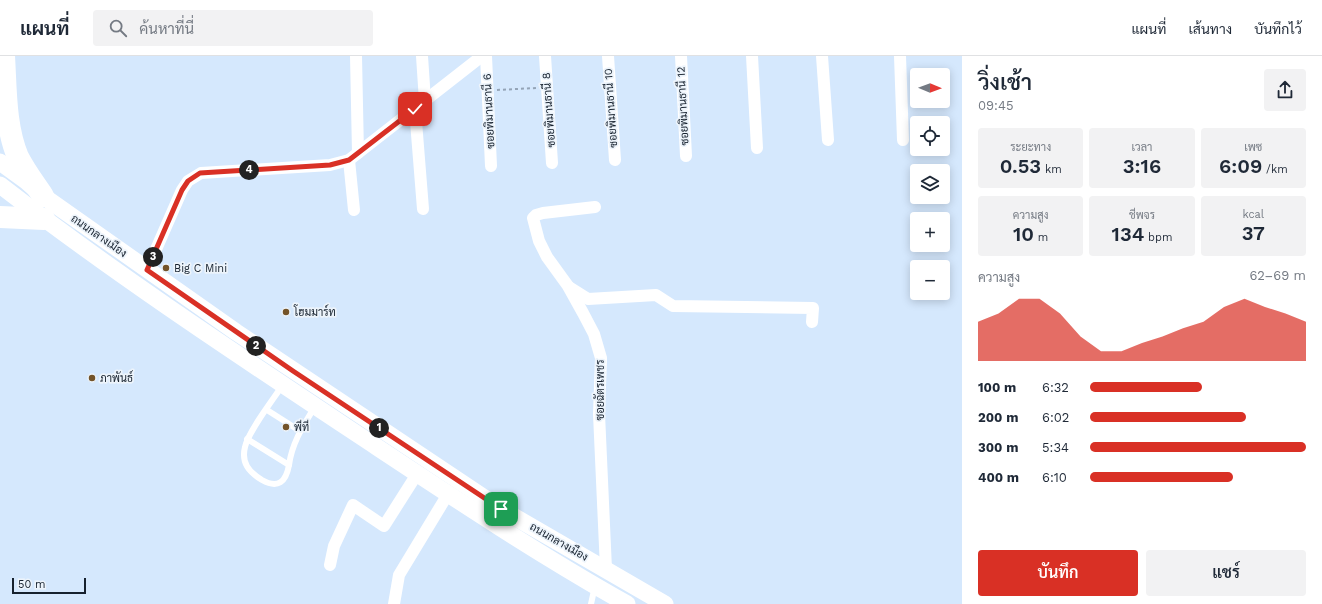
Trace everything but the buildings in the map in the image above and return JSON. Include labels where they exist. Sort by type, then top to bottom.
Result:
[{"type":"highway","points":[[0,63],[3,56]]},
{"type":"highway","points":[[3,56],[12,138],[19,158],[43,196]]},
{"type":"highway","points":[[0,217],[44,219]]},
{"type":"main road","name":"ถนนกลางเมือง","points":[[0,162],[71,216],[293,371],[501,509],[665,604]]},
{"type":"main road","name":"ถนนกลางเมือง","points":[[0,185],[62,232],[229,349],[495,525],[627,604]]},
{"type":"main road","points":[[283,385],[293,371]]},
{"type":"street","points":[[354,210],[356,56]]},
{"type":"street","points":[[422,56],[425,101]]},
{"type":"street","points":[[147,270],[182,190],[188,181],[200,173],[330,165],[354,157],[482,56]]},
{"type":"street","name":"ซอยพิมานธานี 6","points":[[486,56],[491,166]]},
{"type":"street","name":"ซอยพิมานธานี 8","points":[[545,56],[552,163]]},
{"type":"street","name":"ซอยพิมานธานี 10","points":[[608,56],[615,160]]},
{"type":"street","name":"ซอยพิมานธานี 12","points":[[681,56],[686,156]]},
{"type":"street","points":[[752,56],[757,148]]},
{"type":"street","points":[[822,56],[828,140]]},
{"type":"street","points":[[900,56],[903,140]]},
{"type":"street","points":[[415,109],[423,208]]},
{"type":"street","name":"ซอยฉัตรเพชร","points":[[595,207],[543,213],[536,215],[533,218],[537,234],[547,257],[568,286],[594,334],[601,358],[599,414],[606,569]]},
{"type":"street","points":[[568,286],[588,299],[656,295],[673,306],[813,308],[812,322]]},
{"type":"street","points":[[330,565],[334,546],[353,504],[384,526],[417,474]]},
{"type":"street","points":[[394,604],[399,575],[448,494]]},
{"type":"lane","points":[[283,385],[247,439],[244,453],[245,464],[252,473],[271,484],[275,485],[280,483],[285,477],[293,445],[315,406]]},
{"type":"lane","points":[[267,410],[300,431]]},
{"type":"lane","points":[[247,439],[289,465]]},
{"type":"lane","points":[[591,604],[595,586]]},
{"type":"path","points":[[488,90],[547,87]]},
{"type":"place","name":"Big C Mini","points":[[166,268]]},
{"type":"place","name":"โฮมมาร์ท","points":[[286,312]]},
{"type":"place","name":"ภาพันธ์","points":[[92,378]]},
{"type":"place","name":"พีที","points":[[286,427]]},
{"type":"route","points":[[415,109],[349,160],[330,165],[200,173],[188,181],[182,190],[147,270],[293,371],[501,509]]}]
